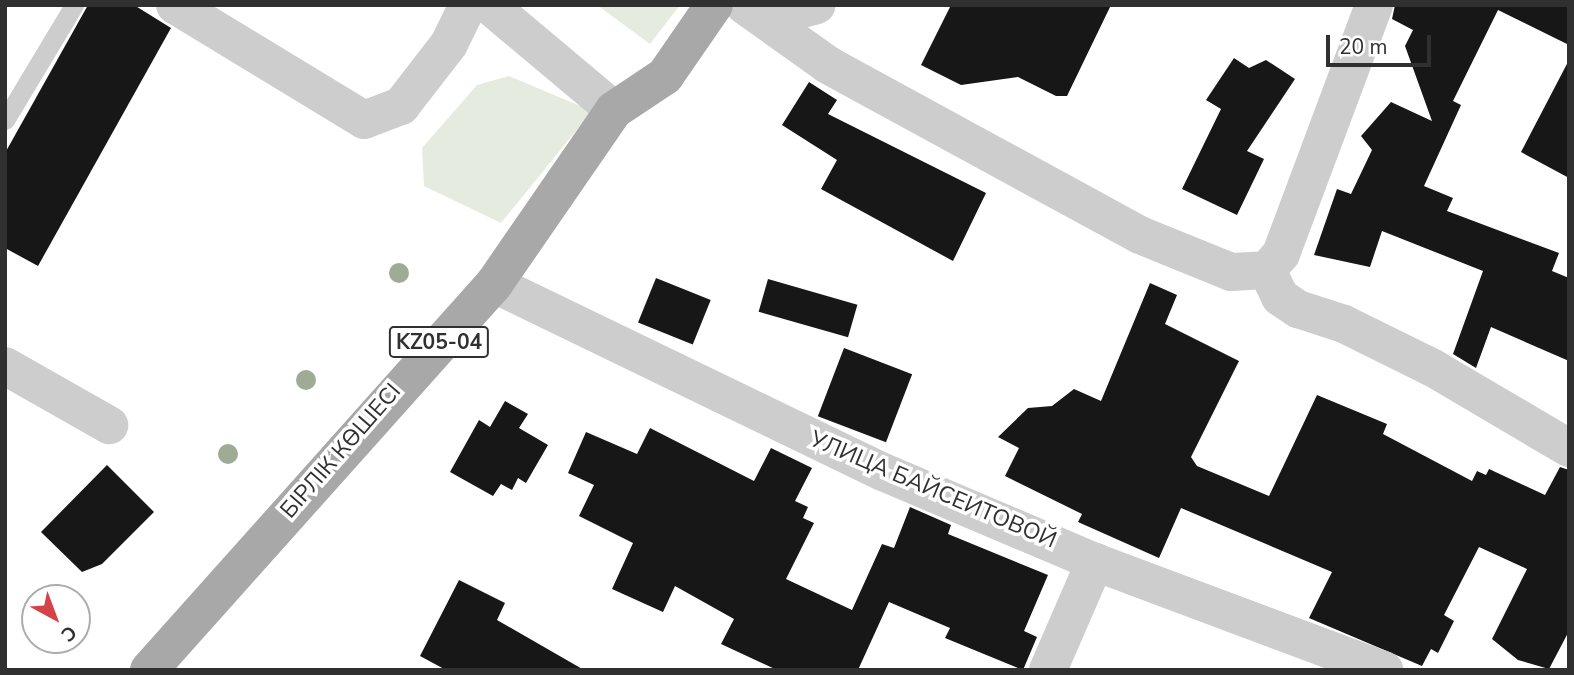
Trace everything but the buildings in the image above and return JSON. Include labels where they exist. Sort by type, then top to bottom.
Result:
[{"type":"main road","name":"БІРЛІК КӨШЕСІ","points":[[149,670],[494,284],[614,110],[665,76],[714,5]]},
{"type":"street","points":[[175,5],[364,120],[401,106],[450,44],[468,5]]},
{"type":"street","points":[[489,5],[614,110]]},
{"type":"street","points":[[744,5],[838,71],[1140,235],[1231,272],[1266,270],[1281,254],[1374,5]]},
{"type":"street","points":[[756,5],[778,16],[817,5]]},
{"type":"street","points":[[1266,270],[1280,297],[1298,309],[1345,324],[1433,368],[1569,448]]},
{"type":"street","name":"УЛИЦА БАЙСЕИТОВОЙ","points":[[494,284],[883,472],[1095,562],[1384,670]]},
{"type":"street","points":[[5,366],[109,425]]},
{"type":"street","points":[[1048,670],[1095,562]]},
{"type":"lane","points":[[5,120],[74,5]]},
{"type":"shaded area","points":[[597,5],[680,5],[650,44]]},
{"type":"shaded area","points":[[509,76],[592,111],[501,223],[424,186],[422,148],[477,85]]}]
